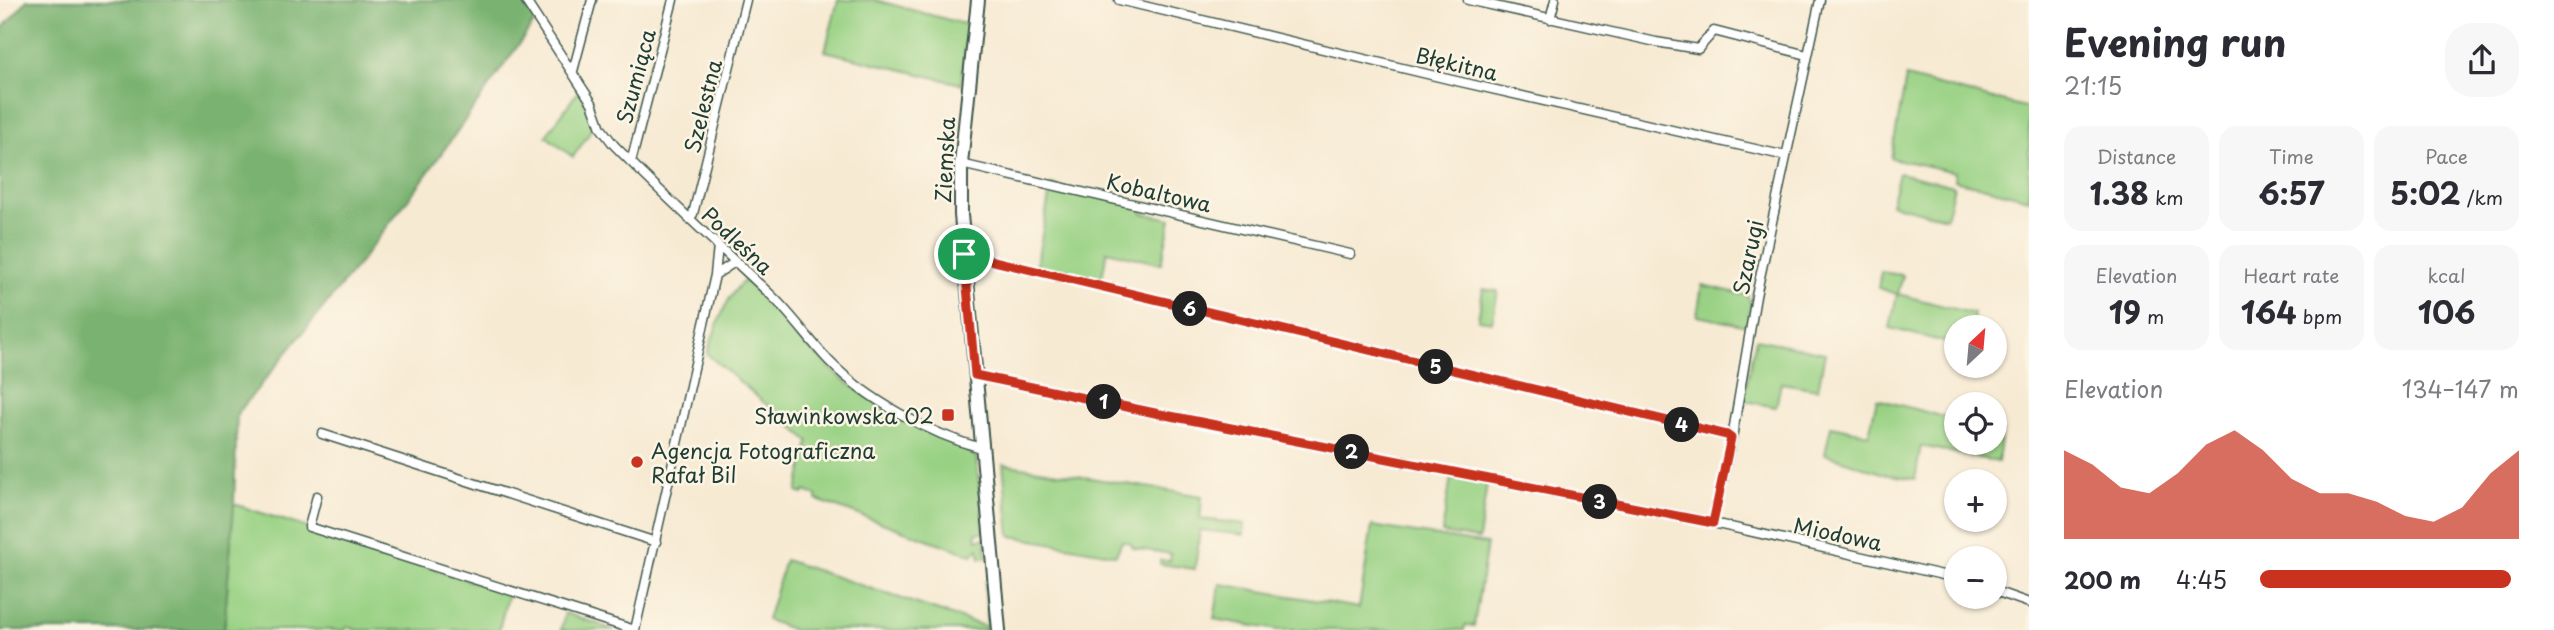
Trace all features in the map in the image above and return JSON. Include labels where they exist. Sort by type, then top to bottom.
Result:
[{"type":"street","name":"Podleśna","points":[[525,0],[573,71],[592,103],[601,128],[614,145],[775,299],[831,363],[851,380],[926,427],[981,448]]},
{"type":"street","points":[[573,71],[592,0]]},
{"type":"street","name":"Szumiąca","points":[[631,162],[673,0]]},
{"type":"street","name":"Szelestna","points":[[689,219],[693,214],[746,0]]},
{"type":"street","name":"Ziemska","points":[[978,0],[961,164],[960,202],[999,630]]},
{"type":"street","name":"Błękitna","points":[[1119,0],[1786,156]]},
{"type":"street","points":[[1468,0],[1698,49],[1714,32],[1807,55]]},
{"type":"street","points":[[1550,19],[1555,0]]},
{"type":"street","name":"Szarugi","points":[[1713,523],[1756,296],[1820,0]]},
{"type":"street","name":"Kobaltowa","points":[[961,164],[1350,254]]},
{"type":"street","points":[[317,496],[309,527],[635,630],[715,275],[718,246]]},
{"type":"street","points":[[964,254],[1731,438]]},
{"type":"street","points":[[715,275],[735,262]]},
{"type":"street","name":"Miodowa","points":[[975,375],[1713,523],[1944,575]]},
{"type":"street","points":[[322,434],[656,542]]},
{"type":"street","points":[[2007,595],[2029,603]]},
{"type":"green space","points":[[27,0],[520,0],[536,20],[422,181],[237,414],[234,504],[224,630],[0,630],[0,31]]},
{"type":"green space","points":[[838,0],[875,0],[968,25],[961,84],[825,51]]},
{"type":"green space","points":[[1906,77],[2029,108],[2029,199],[1954,180],[1955,172],[1891,158]]},
{"type":"green space","points":[[579,90],[592,125],[573,157],[546,136]]},
{"type":"green space","points":[[1899,173],[1954,186],[1946,218],[1891,204]]},
{"type":"green space","points":[[1051,185],[1143,207],[1142,213],[1171,219],[1161,264],[1107,251],[1101,283],[1036,268]]},
{"type":"green space","points":[[1881,272],[1903,275],[1898,294],[1974,315],[1944,315],[1944,342],[1890,328],[1897,294],[1878,288]]},
{"type":"green space","points":[[747,280],[824,363],[853,387],[976,457],[984,532],[976,533],[977,540],[985,538],[987,558],[980,558],[978,548],[972,555],[817,500],[817,496],[805,491],[803,494],[797,492],[809,441],[707,354],[728,301],[740,284]]},
{"type":"green space","points":[[1702,285],[1747,295],[1751,304],[1747,326],[1697,316]]},
{"type":"green space","points":[[1483,289],[1498,291],[1492,322],[1478,320]]},
{"type":"green space","points":[[1756,339],[1825,353],[1818,389],[1781,383],[1776,407],[1746,401],[1744,398]]},
{"type":"green space","points":[[1877,399],[1944,417],[1944,451],[1921,446],[1915,479],[1884,474],[1825,454],[1831,426],[1869,434]]},
{"type":"green space","points":[[1964,455],[1999,455],[1998,462]]},
{"type":"green space","points":[[1003,464],[1202,496],[1200,519],[1245,524],[1244,535],[1200,530],[1195,569],[1160,564],[1160,560],[1170,561],[1171,554],[1133,548],[1131,543],[1122,541],[1116,555],[1010,536]]},
{"type":"green space","points":[[1451,477],[1487,484],[1479,539],[1442,533]]},
{"type":"green space","points":[[234,504],[508,593],[499,630],[357,630],[347,627],[345,630],[224,630]]},
{"type":"green space","points":[[1372,526],[1487,544],[1474,626],[1465,625],[1464,630],[1278,630],[1214,619],[1220,584],[1359,608]]},
{"type":"green space","points":[[785,560],[987,627],[987,630],[793,630],[767,620]]},
{"type":"green space","points":[[985,582],[992,583],[996,630],[987,630]]},
{"type":"green space","points":[[565,613],[615,630],[561,630]]},
{"type":"place","name":"Sławinkowska 02","points":[[948,415]]},
{"type":"place","name":"Agencja Fotograficzna Rafał Bil","points":[[637,462]]},
{"type":"route","points":[[964,254],[1727,435],[1731,438],[1713,523],[975,375],[964,254]]}]
